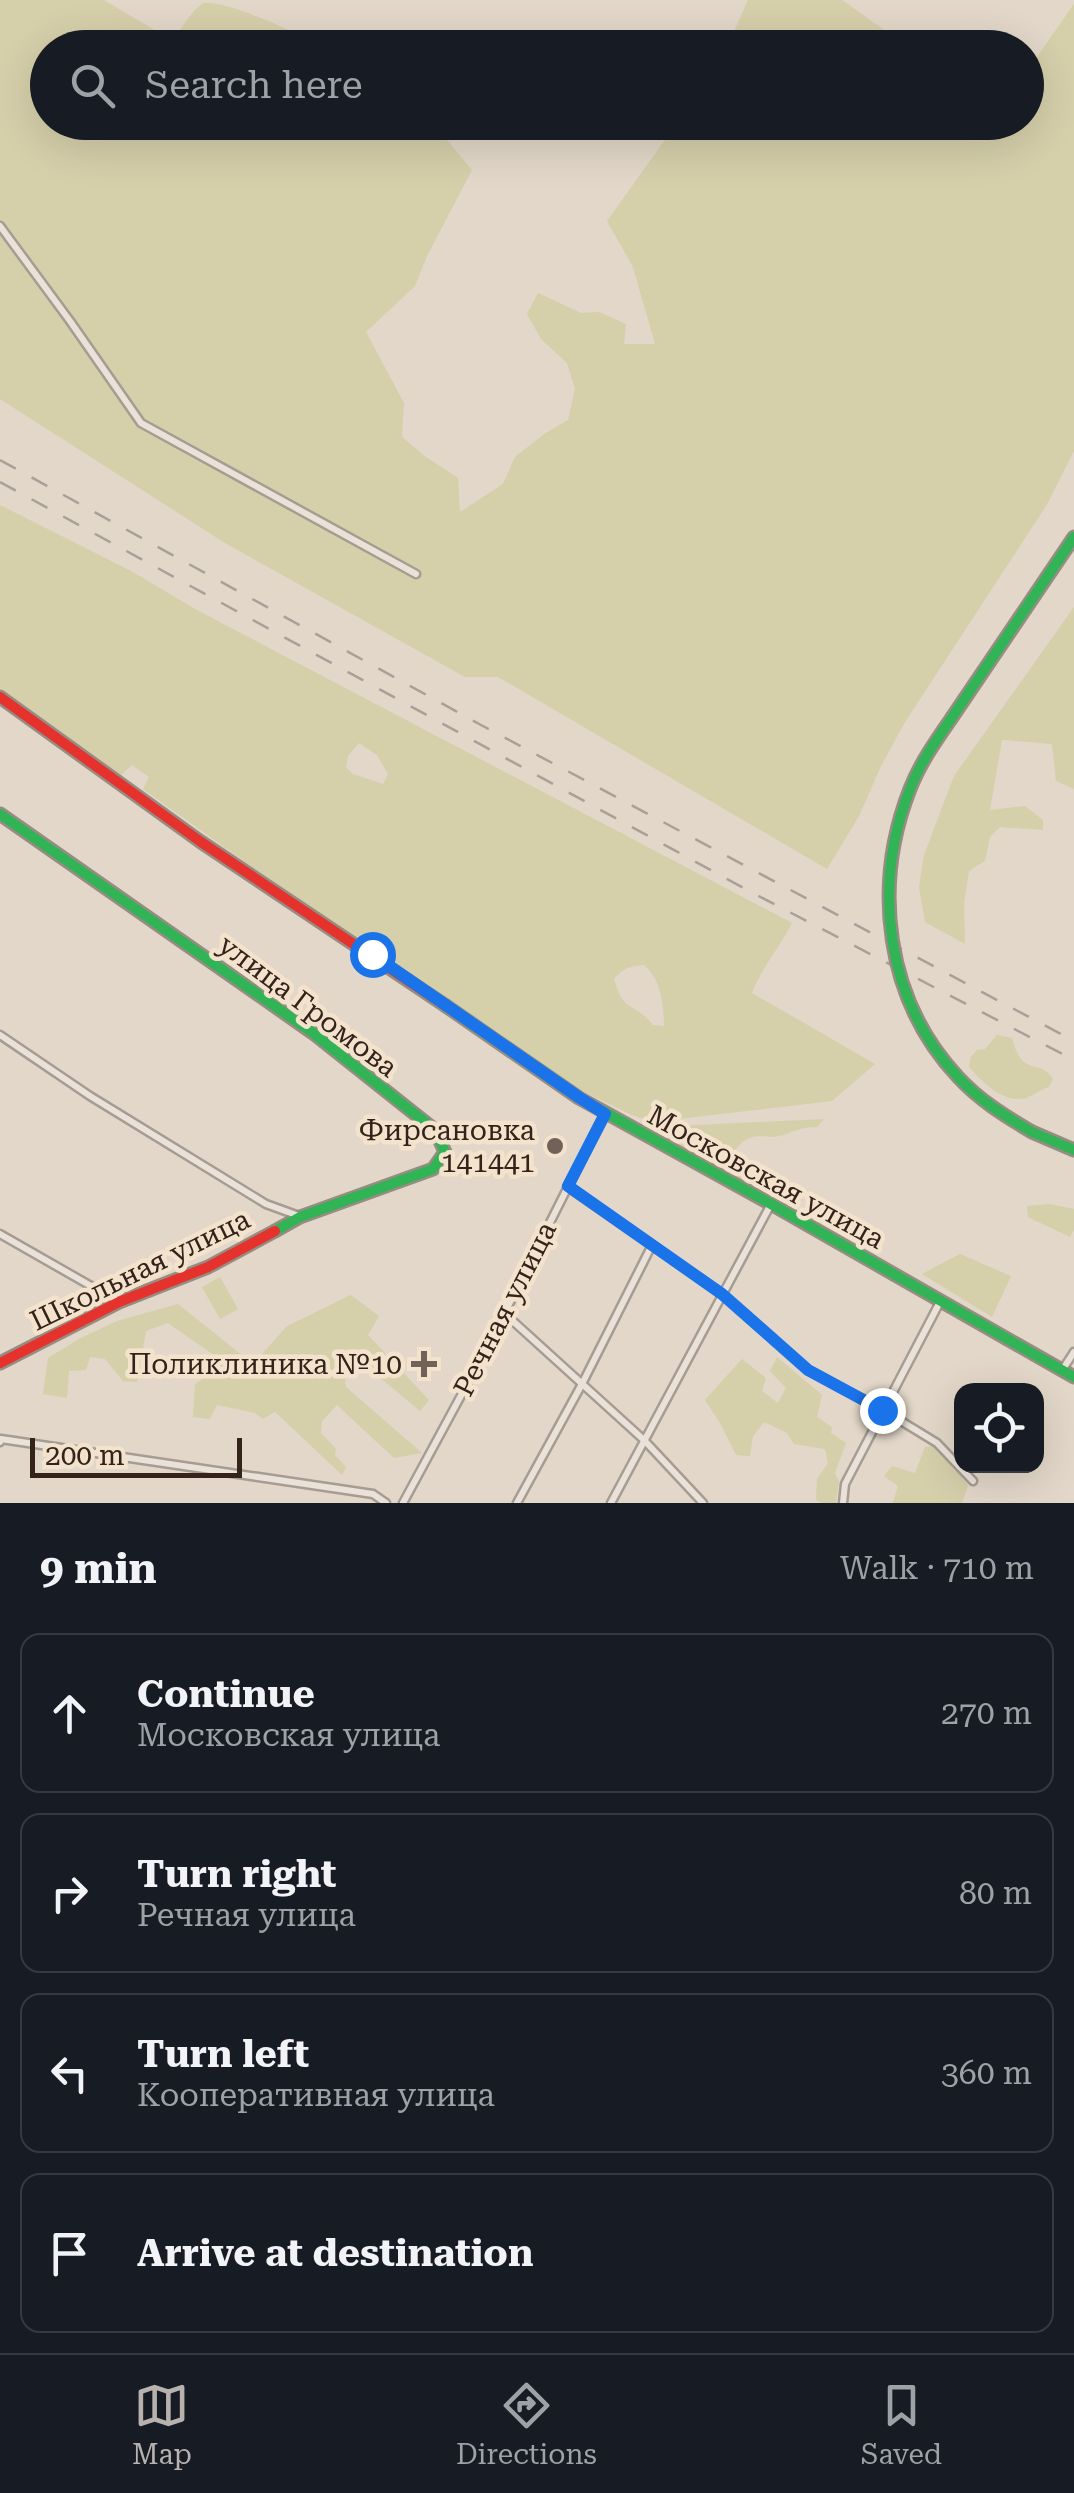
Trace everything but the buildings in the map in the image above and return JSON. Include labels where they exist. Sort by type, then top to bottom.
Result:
[{"type":"street","points":[[0,226],[141,423],[416,574]]},
{"type":"street","points":[[1074,537],[926,756],[899,820],[889,873],[889,926],[899,982],[912,1014],[933,1046],[959,1078],[992,1108],[1032,1132],[1074,1150]]},
{"type":"street","name":"Московская улица","points":[[0,697],[201,842],[605,1114],[1074,1376]]},
{"type":"street","name":"улица Громова","points":[[0,814],[313,1033],[435,1130],[445,1152],[433,1169],[300,1217]]},
{"type":"street","points":[[0,1035],[54,1074],[266,1204],[300,1217]]},
{"type":"street","name":"Речная улица","points":[[403,1503],[605,1114]]},
{"type":"street","points":[[568,1186],[722,1294],[808,1370],[937,1443],[973,1481]]},
{"type":"street","points":[[611,1503],[771,1204]]},
{"type":"street","name":"Школьная улица","points":[[0,1364],[118,1302],[208,1266],[300,1217]]},
{"type":"street","points":[[0,1234],[118,1302]]},
{"type":"street","points":[[517,1503],[652,1245]]},
{"type":"street","points":[[842,1503],[846,1484],[882,1410],[941,1300]]},
{"type":"street","points":[[504,1314],[644,1440],[703,1503]]},
{"type":"street","points":[[1062,1370],[1074,1352]]},
{"type":"street","points":[[0,1442],[1,1439],[372,1494],[386,1503]]},
{"type":"shaded area","points":[[0,0],[104,0],[154,30],[30,30],[30,140],[447,140],[472,170],[415,286],[366,332],[404,403],[402,437],[458,478],[460,512],[503,484],[515,457],[568,420],[575,389],[567,363],[541,339],[527,314],[538,293],[581,313],[599,312],[626,324],[624,344],[655,344],[633,267],[607,221],[665,140],[1044,140],[1044,47],[1074,4],[1074,451],[1046,506],[905,722],[859,816],[827,869],[498,677],[465,677],[225,543],[0,399]]},
{"type":"shaded area","points":[[748,0],[842,0],[884,30],[735,30]]},
{"type":"shaded area","points":[[203,3],[287,30],[180,30]]},
{"type":"shaded area","points":[[0,505],[792,923],[752,993],[875,1064],[832,1101],[652,1122],[632,1115],[578,1089],[248,864],[143,789],[149,777],[132,765],[121,775],[0,688]],"holes":[[[359,743],[377,755],[388,774],[383,784],[353,774],[346,767],[348,756]],[[644,965],[658,985],[664,1026],[653,1025],[626,1003],[614,979],[627,968]]]},
{"type":"shaded area","points":[[1074,607],[1074,789],[1056,781],[1052,744],[1002,740],[990,810],[1025,806],[1043,820],[1043,830],[1000,827],[990,837],[985,861],[969,871],[964,903],[965,944],[925,922],[919,887],[924,855],[954,776]]},
{"type":"shaded area","points":[[997,1035],[1012,1038],[1021,1059],[1048,1073],[1053,1079],[1049,1087],[1026,1098],[1009,1098],[969,1067],[977,1050],[985,1049]]},
{"type":"shaded area","points":[[824,1119],[817,1127],[775,1137],[751,1137],[724,1161],[762,1180],[762,1191],[648,1130],[675,1126]]},
{"type":"shaded area","points":[[1049,1204],[1074,1209],[1070,1237],[1028,1217],[1027,1206]]},
{"type":"shaded area","points":[[960,1254],[1011,1276],[992,1317],[922,1274]]},
{"type":"shaded area","points":[[220,1277],[238,1309],[220,1319],[202,1287]]},
{"type":"shaded area","points":[[351,1295],[379,1316],[368,1335],[429,1400],[420,1411],[360,1361],[345,1379],[346,1387],[422,1453],[394,1458],[337,1405],[322,1421],[321,1433],[346,1467],[342,1475],[275,1412],[263,1419],[255,1413],[217,1405],[210,1419],[193,1417],[195,1384],[221,1367],[211,1353],[168,1323],[146,1331],[137,1382],[123,1381],[105,1359],[90,1357],[86,1370],[69,1371],[67,1398],[43,1394],[48,1358],[117,1321],[178,1304],[253,1364],[287,1326]]},
{"type":"shaded area","points":[[777,1357],[822,1395],[817,1417],[846,1443],[835,1473],[839,1481],[836,1503],[816,1500],[817,1479],[828,1463],[825,1449],[794,1444],[787,1433],[764,1422],[753,1436],[750,1456],[736,1455],[705,1400],[742,1359],[766,1378],[762,1391],[778,1403],[786,1388],[770,1371]]},
{"type":"shaded area","points":[[934,1446],[968,1485],[962,1503],[893,1503],[898,1486],[884,1476],[892,1466],[915,1473],[925,1447]]},
{"type":"railway","points":[[0,460],[481,725],[1074,1041]]},
{"type":"railway","points":[[0,482],[749,891],[1074,1060]]},
{"type":"traffic: fast","points":[[953,716],[1074,537]]},
{"type":"traffic: fast","points":[[953,716],[919,770],[898,826],[891,864],[892,940],[914,1013],[933,1046],[975,1093],[1032,1132]]},
{"type":"traffic: fast","points":[[0,814],[313,1033],[435,1130],[445,1152],[433,1169],[300,1217],[275,1231]]},
{"type":"traffic: fast","points":[[446,1006],[579,1098],[1074,1377]]},
{"type":"traffic: fast","points":[[1032,1132],[1074,1150]]},
{"type":"traffic: jam","points":[[0,697],[201,842],[446,1006]]},
{"type":"traffic: jam","points":[[0,1363],[119,1302],[208,1267],[275,1231]]},
{"type":"place","name":"Фирсановка 141441","points":[[555,1146]]},
{"type":"place","name":"Поликлиника №10","points":[[424,1364]]},
{"type":"route","points":[[372,954],[605,1114],[568,1186],[722,1294],[808,1370],[882,1410]]}]
